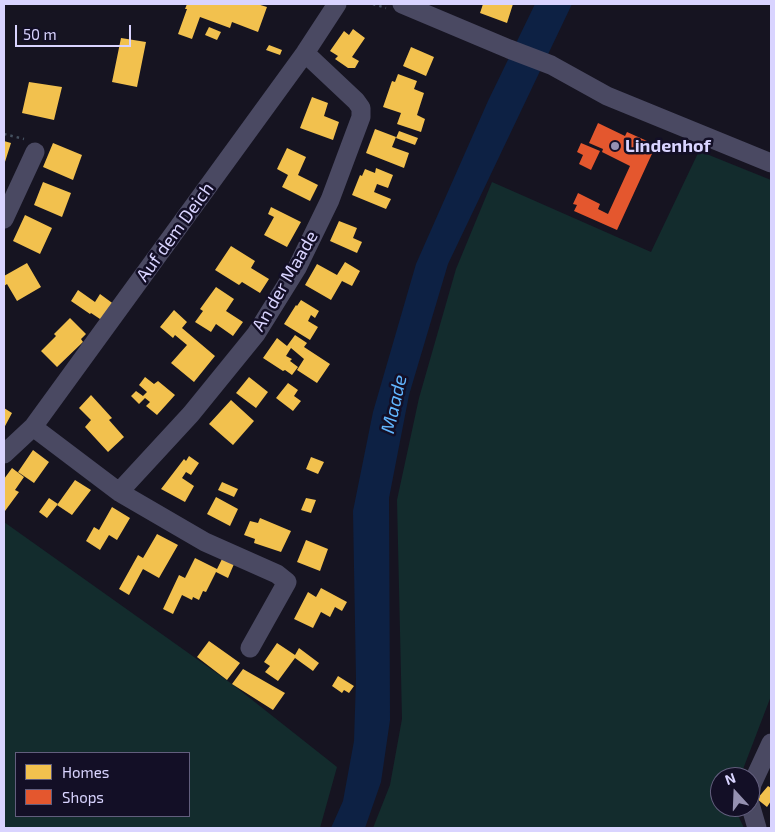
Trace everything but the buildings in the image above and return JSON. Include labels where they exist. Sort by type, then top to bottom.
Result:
[{"type":"street","name":"Auf dem Deich","points":[[4,454],[33,427],[305,53],[337,4]]},
{"type":"street","points":[[414,6],[504,47],[551,65],[607,96],[771,163]]},
{"type":"street","name":"An der Maade","points":[[119,492],[191,414],[256,334],[297,268],[330,200],[361,118],[361,108],[305,53]]},
{"type":"street","points":[[4,219],[33,146]]},
{"type":"street","points":[[33,427],[119,492],[205,542],[277,574],[287,582],[250,648]]},
{"type":"street","points":[[760,767],[771,743]]},
{"type":"path","points":[[4,134],[33,146]]},
{"type":"green space","points":[[699,151],[771,180],[771,696],[744,767],[710,767],[710,817],[739,817],[744,828],[373,828],[390,785],[402,719],[397,500],[419,398],[456,269],[492,182],[651,252]]},
{"type":"green space","points":[[4,522],[232,684],[337,767],[320,828],[4,828]]},
{"type":"water","name":"Maade","points":[[535,4],[572,4],[448,264],[409,395],[389,498],[390,720],[381,782],[365,828],[331,828],[343,801],[354,741],[356,679],[353,511],[373,412],[416,264],[488,101]]},
{"type":"place","name":"Lindenhof","points":[[615,146]]}]
